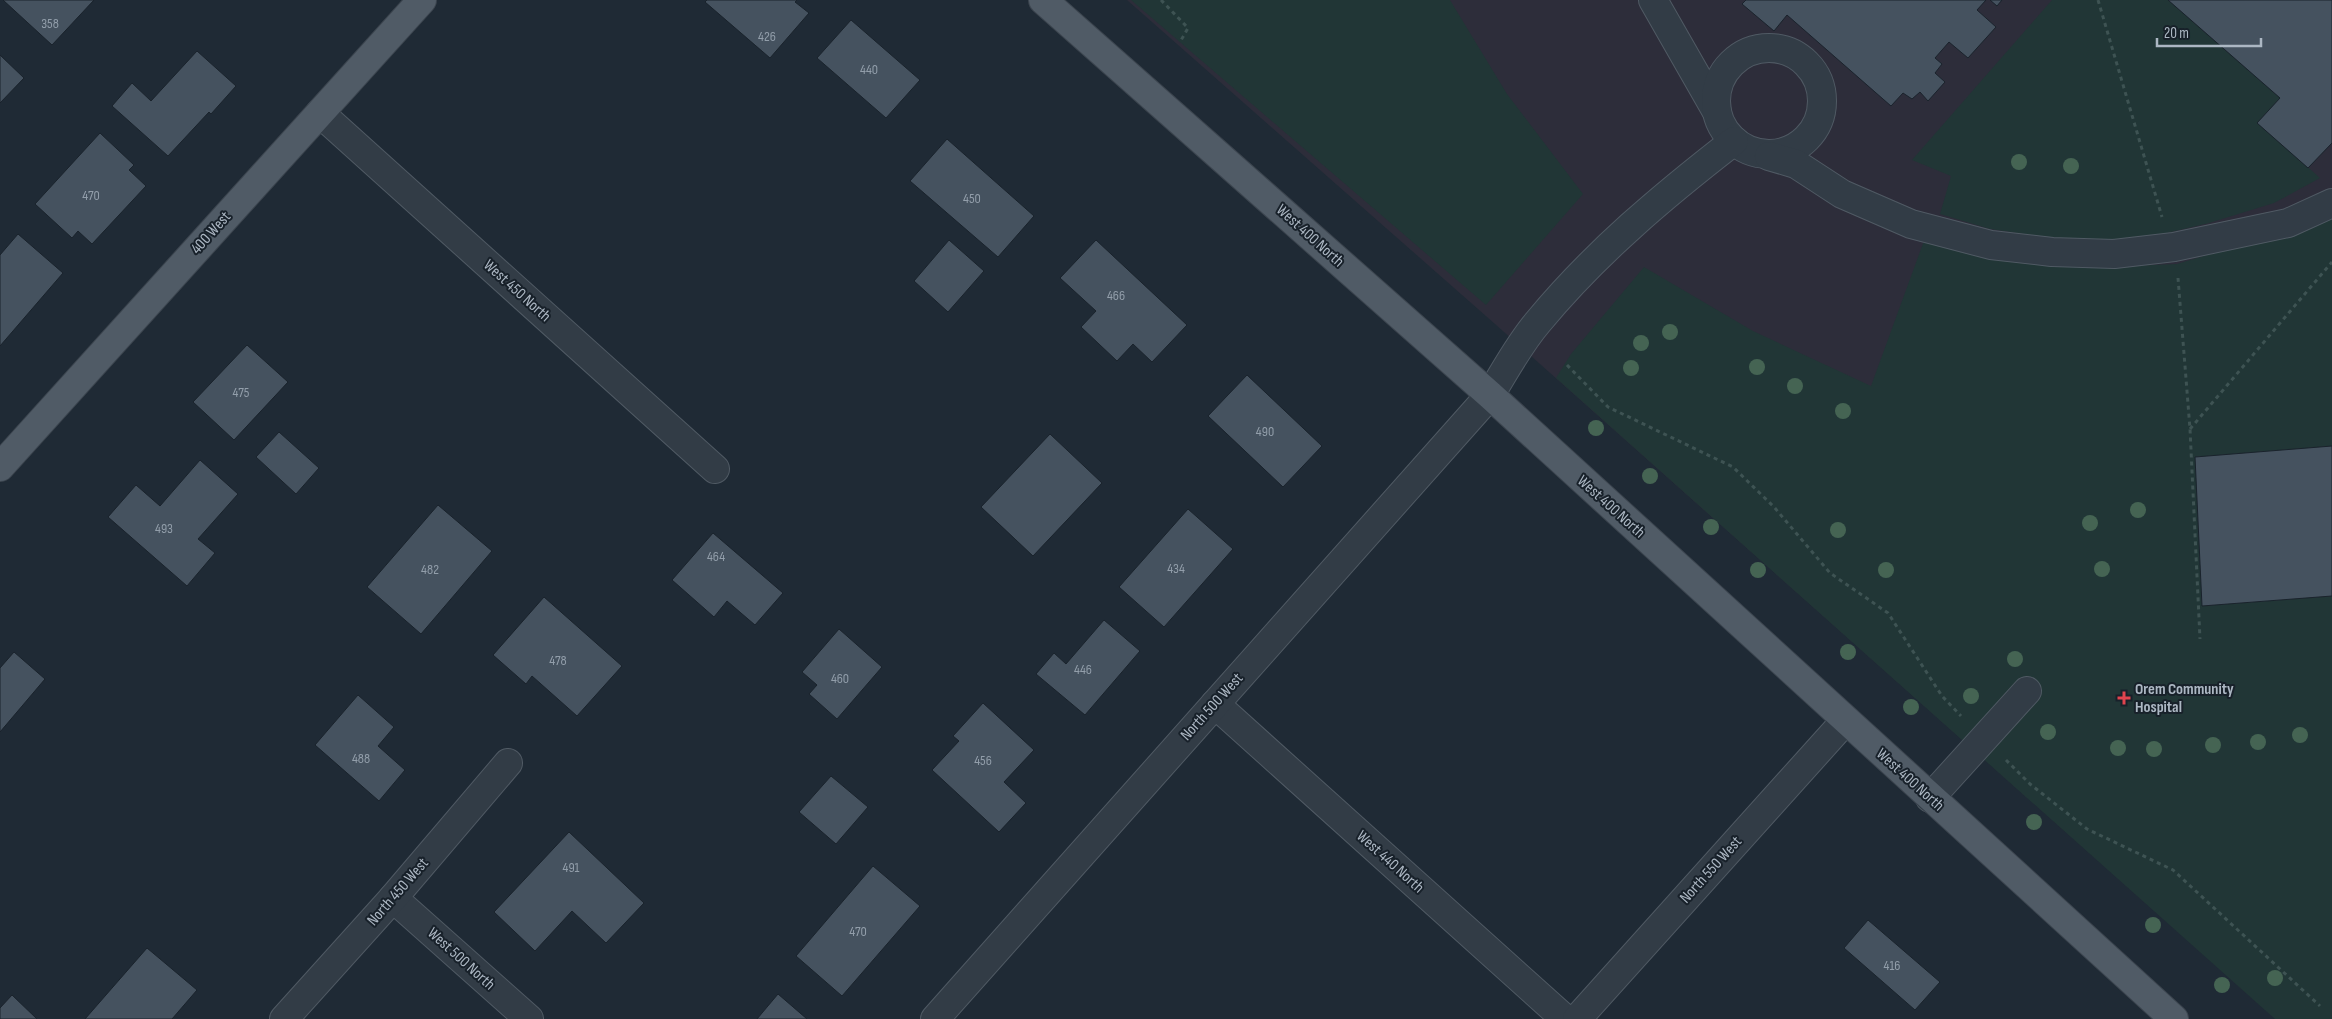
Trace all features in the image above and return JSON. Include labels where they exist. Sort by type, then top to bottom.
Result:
[{"type":"main road","name":"400 West","points":[[0,467],[422,0]]},
{"type":"main road","name":"West 400 North","points":[[1043,0],[1490,395],[1845,721],[2174,1019]]},
{"type":"street","points":[[1652,0],[1717,112],[1724,130],[1734,141],[1749,151],[1796,164],[1842,194],[1911,224],[1991,245],[2052,252],[2114,254],[2174,248],[2288,223],[2332,203]]},
{"type":"street","points":[[1717,112],[1718,84],[1730,65],[1744,54],[1764,48],[1782,49],[1797,56],[1811,68],[1822,93],[1821,114],[1814,131],[1805,142],[1788,151],[1769,156]]},
{"type":"street","name":"West 450 North","points":[[320,113],[715,470]]},
{"type":"street","name":"North 500 West","points":[[935,1019],[1490,395],[1537,323],[1585,269],[1663,196],[1734,141]]},
{"type":"street","points":[[1930,798],[2027,691]]},
{"type":"street","name":"West 440 North","points":[[1215,704],[1565,1019]]},
{"type":"street","name":"North 550 West","points":[[1577,1019],[1845,721]]},
{"type":"street","name":"North 450 West","points":[[284,1019],[393,898],[508,763]]},
{"type":"street","name":"West 500 North","points":[[393,898],[528,1019]]},
{"type":"path","points":[[1161,0],[1188,28],[1180,42]]},
{"type":"path","points":[[2098,0],[2167,233],[2174,248],[2177,264],[2190,429],[2200,639]]},
{"type":"path","points":[[2190,429],[2332,262]]},
{"type":"path","points":[[1567,365],[1608,407],[1733,467],[1774,507],[1830,573],[1888,613],[1942,696],[1966,721]]},
{"type":"path","points":[[2000,755],[2030,784],[2087,829],[2174,870],[2320,1006]]},
{"type":"shaded area","name":"Orem Community Hospital","points":[[1127,0],[2332,0],[2332,1019],[2276,1019],[1495,324]]},
{"type":"green space","points":[[1131,0],[1450,0],[1507,94],[1583,194],[1486,305]]},
{"type":"green space","points":[[2052,0],[2168,0],[2280,98],[2258,123],[2320,178],[2274,203],[2209,223],[2167,233],[2104,241],[2044,237],[1990,229],[1940,214],[1951,176],[1912,160]]},
{"type":"green space","points":[[2332,213],[2332,1019],[2275,1019],[1556,378],[1571,354],[1644,267],[1753,331],[1871,386],[1925,238],[2045,264],[2103,267],[2177,264],[2293,229]]},
{"type":"building","points":[[3,0],[94,0],[52,45]]},
{"type":"building","points":[[707,0],[797,0],[795,2],[809,13],[770,58],[705,2]]},
{"type":"building","points":[[1746,0],[1986,0],[1977,10],[1996,27],[1968,58],[1949,42],[1935,58],[1942,64],[1935,73],[1945,82],[1928,101],[1920,92],[1912,99],[1903,93],[1891,106],[1787,15],[1774,31],[1742,4]]},
{"type":"building","points":[[1990,0],[2002,0],[1997,6]]},
{"type":"building","points":[[2168,0],[2332,0],[2332,143],[2308,168],[2257,123],[2280,98]]},
{"type":"building","points":[[851,20],[920,80],[886,118],[817,58]]},
{"type":"building","points":[[197,51],[236,86],[211,114],[209,112],[168,156],[112,106],[132,83],[151,101]]},
{"type":"building","points":[[0,55],[24,78],[0,103]]},
{"type":"building","points":[[100,133],[134,165],[129,170],[146,186],[92,244],[78,231],[72,238],[35,204]]},
{"type":"building","points":[[947,139],[1034,216],[998,257],[910,181]]},
{"type":"building","points":[[18,234],[63,273],[0,346],[0,255]]},
{"type":"building","points":[[949,240],[984,271],[948,312],[914,281]]},
{"type":"building","points":[[1096,240],[1187,325],[1152,362],[1133,344],[1117,361],[1081,327],[1096,311],[1060,278]]},
{"type":"building","points":[[247,345],[288,382],[234,440],[193,402]]},
{"type":"building","points":[[1247,375],[1322,446],[1283,487],[1208,416]]},
{"type":"building","points":[[279,432],[319,468],[296,494],[256,457]]},
{"type":"building","points":[[1050,434],[1102,483],[1033,556],[981,507]]},
{"type":"building","points":[[2332,446],[2332,596],[2202,606],[2195,457]]},
{"type":"building","points":[[200,460],[238,494],[198,539],[215,553],[187,586],[108,517],[136,485],[160,506]]},
{"type":"building","points":[[438,505],[492,551],[421,634],[367,587]]},
{"type":"building","points":[[1188,509],[1233,549],[1164,627],[1119,587]]},
{"type":"building","points":[[713,533],[783,593],[755,625],[727,601],[714,617],[672,580]]},
{"type":"building","points":[[544,597],[622,666],[577,716],[532,676],[526,684],[493,655]]},
{"type":"building","points":[[1104,620],[1140,651],[1085,715],[1036,674],[1054,653],[1066,664]]},
{"type":"building","points":[[839,629],[882,667],[837,719],[809,694],[817,685],[802,672]]},
{"type":"building","points":[[14,652],[45,679],[0,732],[0,668]]},
{"type":"building","points":[[358,695],[394,727],[378,746],[405,770],[379,801],[315,745]]},
{"type":"building","points":[[983,703],[1034,750],[1004,782],[1026,803],[999,832],[932,770],[959,741],[953,736]]},
{"type":"building","points":[[831,776],[868,807],[836,844],[799,812]]},
{"type":"building","points":[[569,832],[644,903],[606,943],[572,911],[535,951],[494,912]]},
{"type":"building","points":[[873,866],[920,906],[842,996],[796,956]]},
{"type":"building","points":[[1868,920],[1940,982],[1915,1010],[1844,948]]},
{"type":"building","points":[[147,948],[197,990],[172,1019],[85,1019]]},
{"type":"building","points":[[778,994],[807,1019],[757,1019]]},
{"type":"building","points":[[12,995],[37,1019],[0,1019],[0,1008]]},
{"type":"place","name":"Orem Community Hospital","points":[[2124,698]]}]
